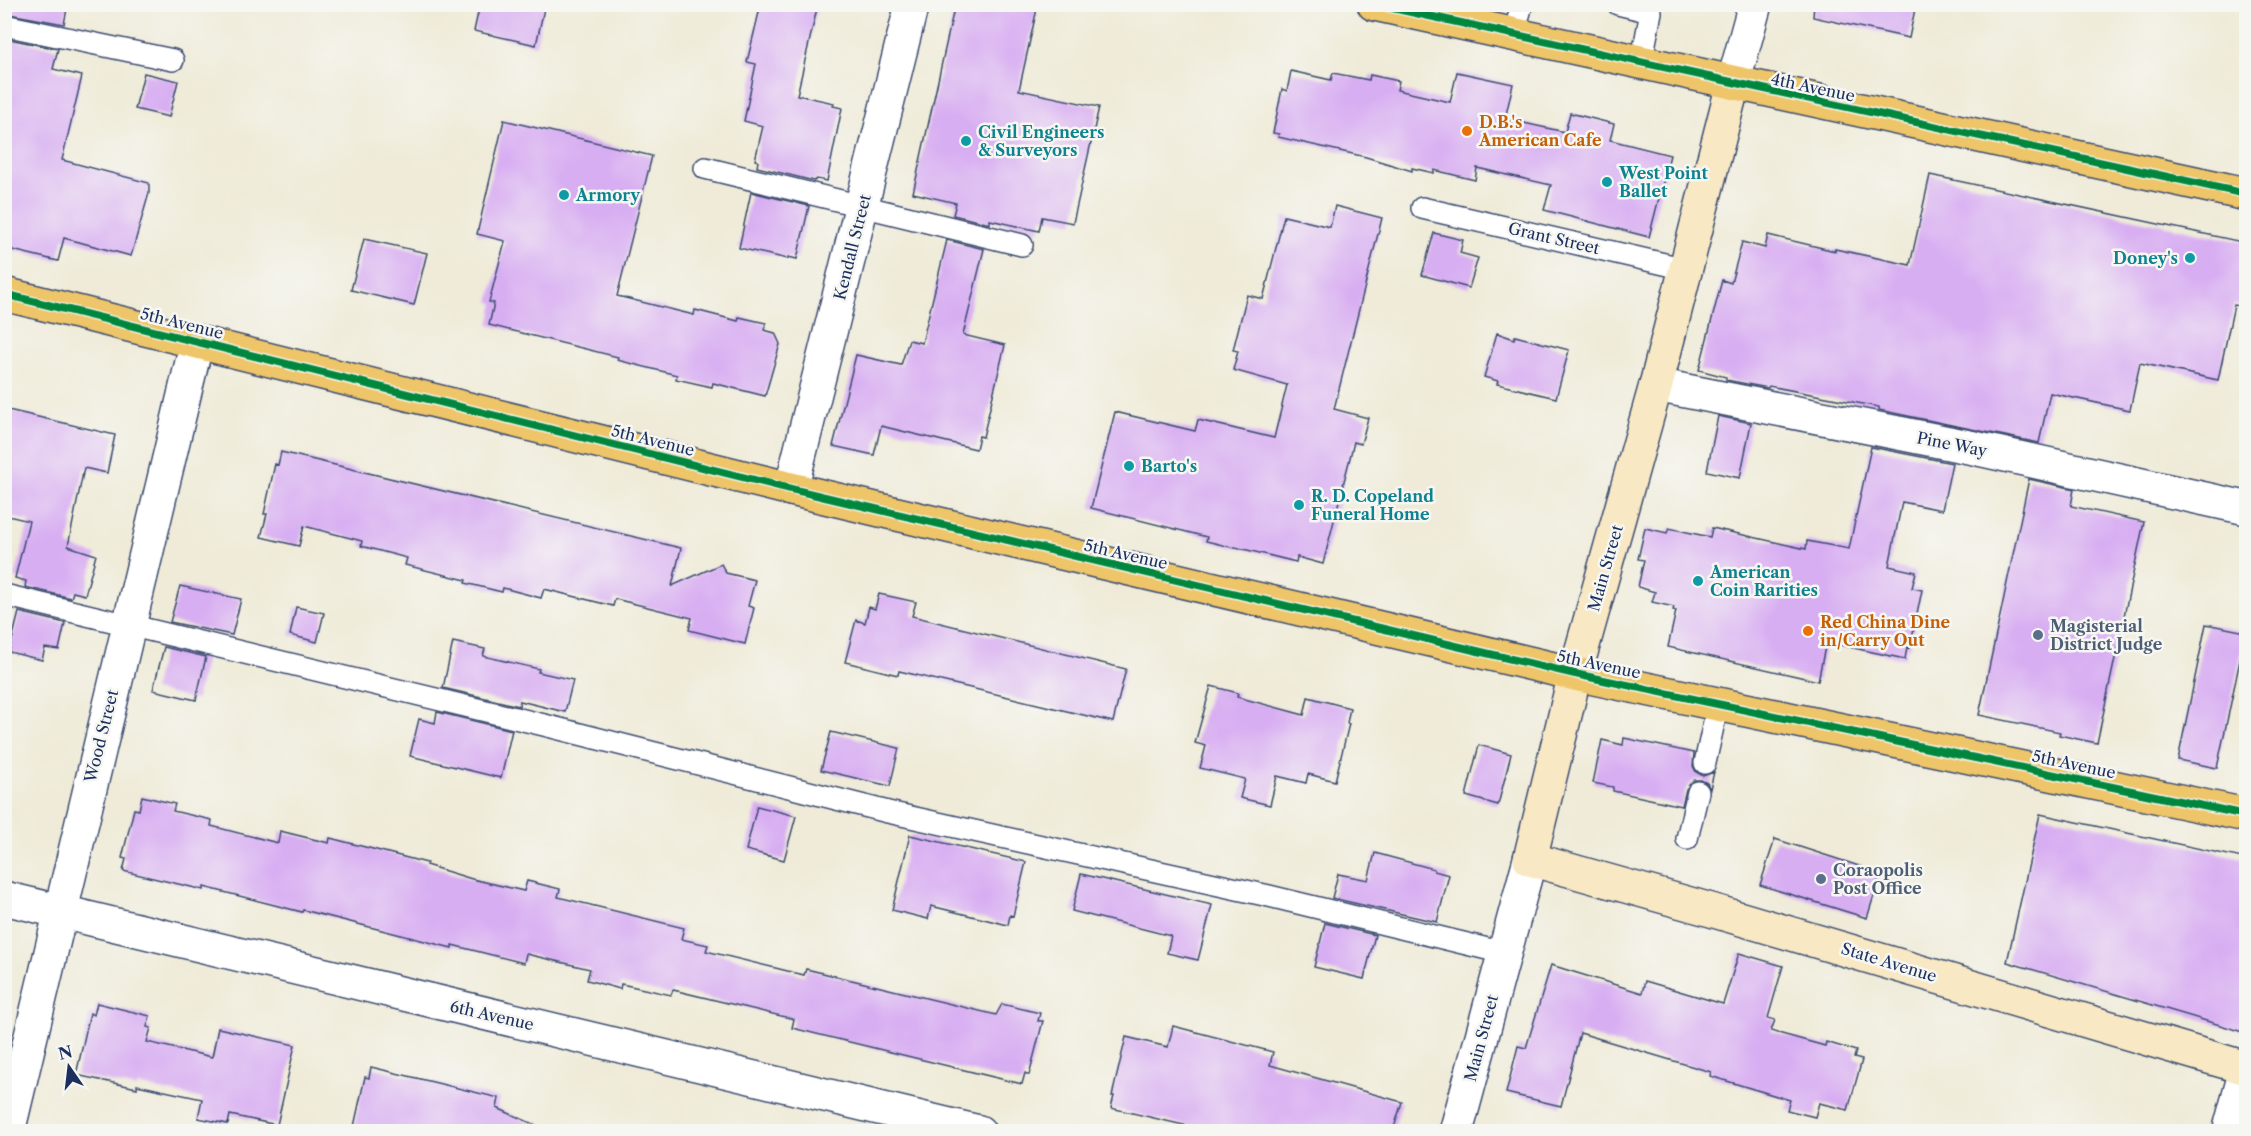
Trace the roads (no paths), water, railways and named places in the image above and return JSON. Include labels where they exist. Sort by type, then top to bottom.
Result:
[{"type":"main road","name":"4th Avenue","points":[[1374,4],[1518,20],[1641,64],[2247,194]]},
{"type":"main road","name":"5th Avenue","points":[[4,294],[791,489],[1575,674],[2247,815]]},
{"type":"street","name":"Kendall Street","points":[[791,489],[912,4]]},
{"type":"street","name":"Main Street","points":[[1456,1131],[1530,859],[1575,674],[1656,385],[1755,4]]},
{"type":"street","name":"Wood Street","points":[[8,1131],[197,341]]},
{"type":"street","name":"Pine Way","points":[[1656,385],[1974,448],[2247,508]]},
{"type":"street","name":"State Avenue","points":[[1530,859],[1712,909],[2247,1069]]},
{"type":"street","name":"6th Avenue","points":[[4,898],[979,1131]]},
{"type":"street","points":[[2229,1131],[2247,1069]]},
{"type":"lane","points":[[1618,4],[1652,8],[1641,64]]},
{"type":"lane","points":[[4,25],[173,60]]},
{"type":"lane","points":[[705,168],[1022,245]]},
{"type":"lane","name":"Grant Street","points":[[1422,208],[1686,269]]},
{"type":"lane","points":[[4,595],[544,725],[888,812],[1269,896],[1504,953]]},
{"type":"lane","points":[[1705,763],[1718,704]]},
{"type":"lane","points":[[1687,839],[1698,792]]},
{"type":"place","name":"D.B.'s American Cafe","points":[[1467,131]]},
{"type":"place","name":"Civil Engineers & Surveyors","points":[[966,141]]},
{"type":"place","name":"West Point Ballet","points":[[1607,182]]},
{"type":"place","name":"Armory","points":[[564,195]]},
{"type":"place","name":"Doney's","points":[[2190,258]]},
{"type":"place","name":"Barto's","points":[[1129,466]]},
{"type":"place","name":"R. D. Copeland Funeral Home","points":[[1299,505]]},
{"type":"place","name":"American Coin Rarities","points":[[1698,581]]},
{"type":"place","name":"Red China Dine in/Carry Out","points":[[1808,631]]},
{"type":"place","name":"Magisterial District Judge","points":[[2038,635]]},
{"type":"place","name":"Coraopolis Post Office","points":[[1821,879]]}]
